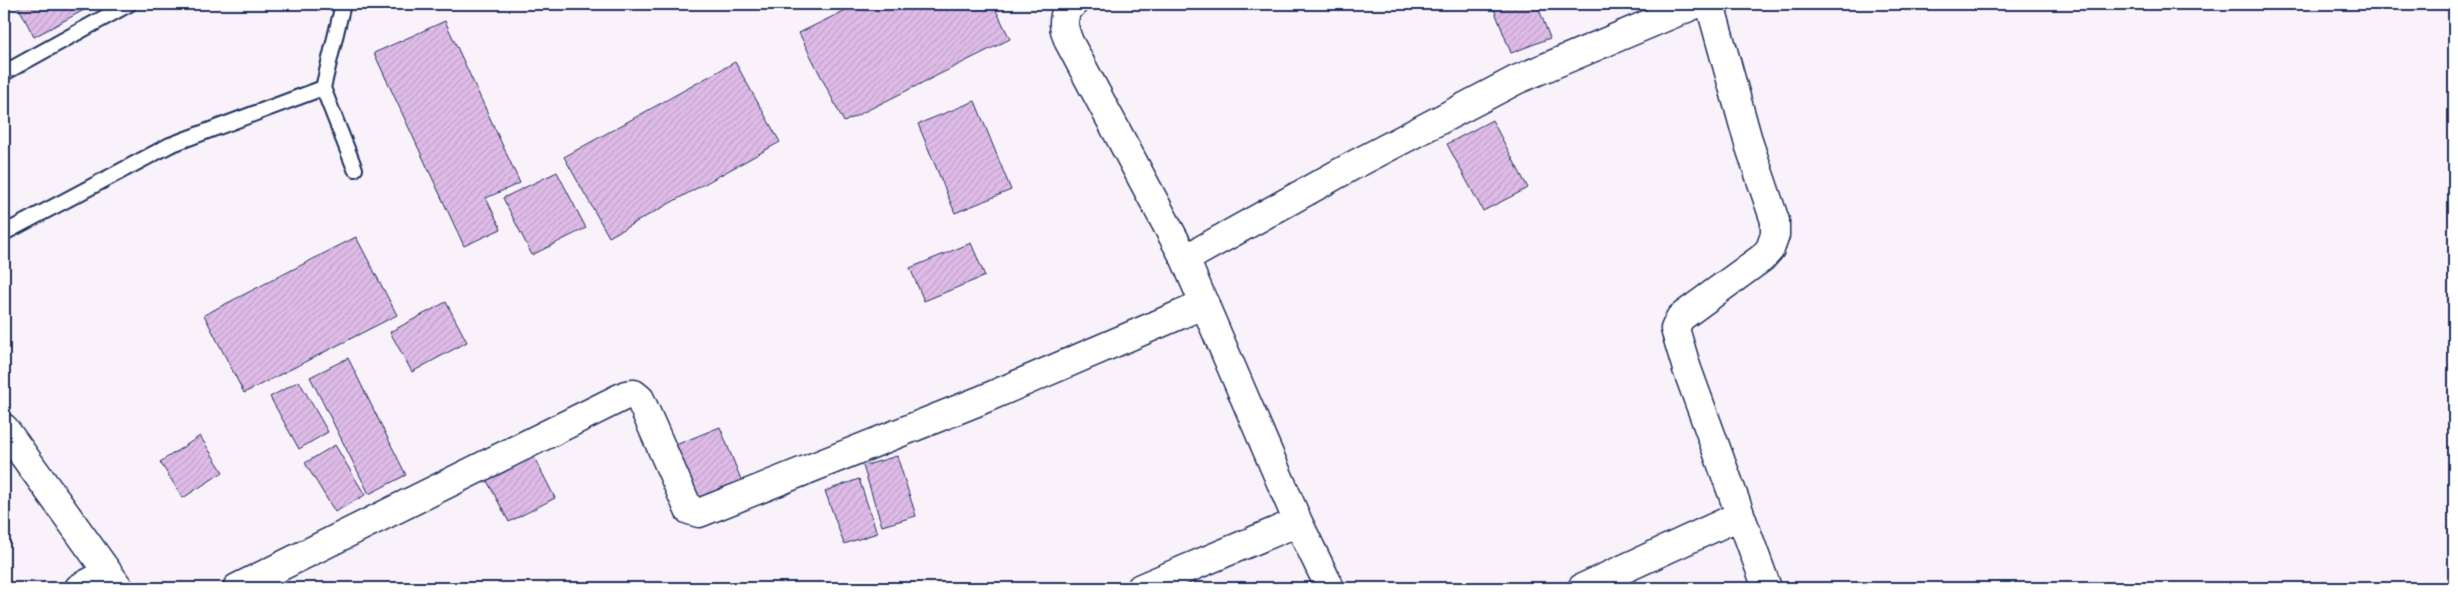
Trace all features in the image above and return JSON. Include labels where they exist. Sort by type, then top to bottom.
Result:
[{"type":"street","points":[[1073,4],[1068,6],[1063,27],[1069,42],[1185,259],[1298,522],[1330,588]]},
{"type":"street","points":[[1185,259],[1352,166],[1516,80],[1696,4]]},
{"type":"street","points":[[1710,4],[1749,144],[1775,221],[1776,235],[1770,249],[1762,258],[1680,318],[1675,329],[1687,369],[1767,588]]},
{"type":"street","points":[[237,588],[626,395],[634,394],[640,399],[689,510],[699,513],[980,402],[1205,304]]},
{"type":"street","points":[[4,428],[113,580],[79,588]]},
{"type":"street","points":[[1582,588],[1740,516]]},
{"type":"street","points":[[1141,588],[1298,522]]},
{"type":"lane","points":[[4,73],[129,4]]},
{"type":"lane","points":[[343,4],[323,88],[355,169]]},
{"type":"lane","points":[[4,233],[170,145],[323,88]]},
{"type":"building","points":[[17,4],[95,4],[34,37]]},
{"type":"building","points":[[858,4],[993,4],[1010,39],[844,122],[799,33]]},
{"type":"building","points":[[1492,4],[1537,4],[1550,38],[1511,53]]},
{"type":"building","points":[[445,21],[520,183],[486,198],[501,229],[464,246],[374,53]]},
{"type":"building","points":[[735,62],[780,142],[609,237],[564,157]]},
{"type":"building","points":[[975,101],[1011,190],[955,213],[918,124]]},
{"type":"building","points":[[1492,120],[1528,188],[1483,211],[1447,144]]},
{"type":"building","points":[[557,172],[586,228],[532,255],[503,198]]},
{"type":"building","points":[[356,237],[397,315],[244,393],[204,315]]},
{"type":"building","points":[[971,243],[985,276],[924,301],[910,268]]},
{"type":"building","points":[[446,302],[467,342],[412,372],[390,332]]},
{"type":"building","points":[[348,358],[406,475],[369,494],[310,377]]},
{"type":"building","points":[[299,381],[328,432],[299,449],[270,397]]},
{"type":"building","points":[[720,427],[742,482],[696,501],[673,446]]},
{"type":"building","points":[[200,436],[223,472],[183,498],[160,462]]},
{"type":"building","points":[[335,445],[365,495],[335,512],[305,463]]},
{"type":"building","points":[[532,453],[555,498],[509,522],[485,477]]},
{"type":"building","points":[[897,456],[916,516],[882,526],[863,466]]},
{"type":"building","points":[[859,479],[877,533],[844,544],[825,491]]}]
